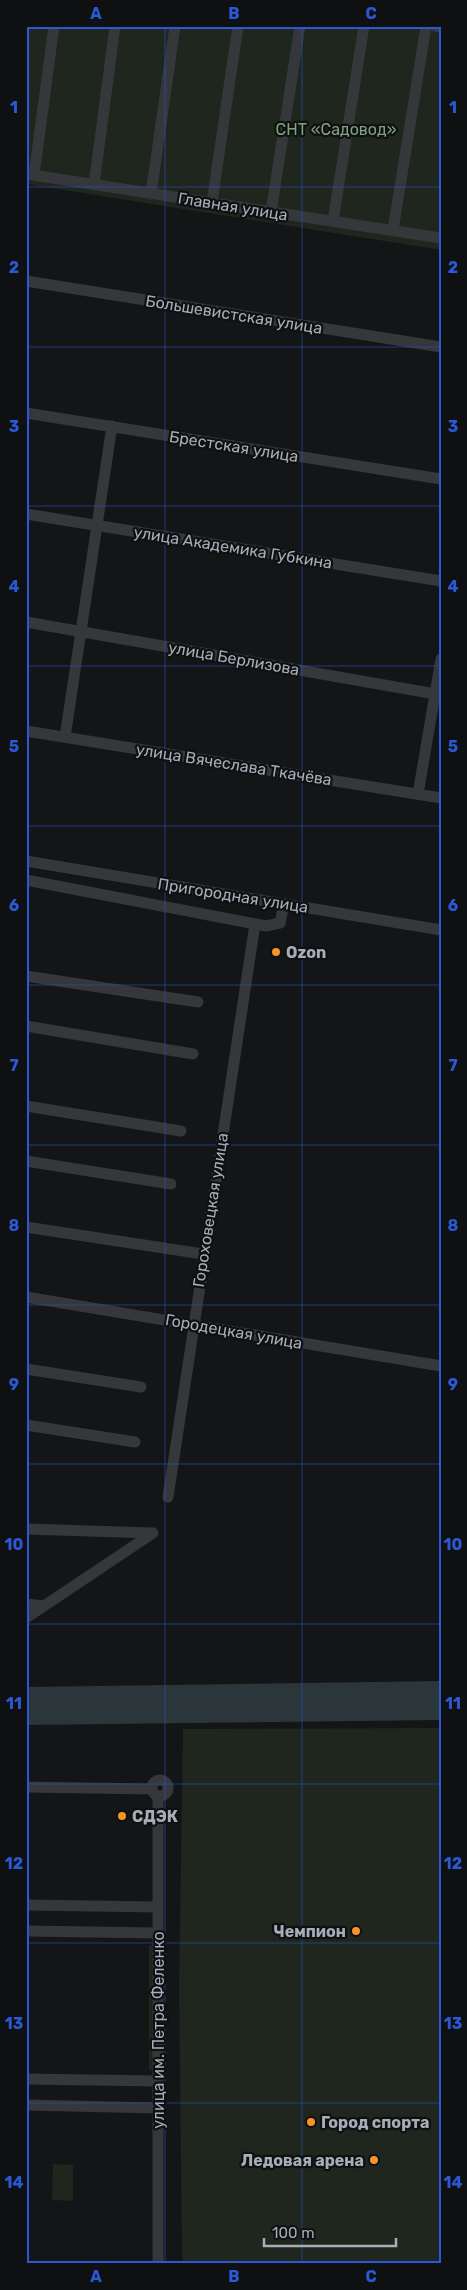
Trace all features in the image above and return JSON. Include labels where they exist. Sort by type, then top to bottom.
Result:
[{"type":"street","points":[[30,174],[54,26]]},
{"type":"street","points":[[94,185],[115,26]]},
{"type":"street","points":[[151,194],[175,26]]},
{"type":"street","points":[[212,202],[238,26]]},
{"type":"street","points":[[271,212],[300,26]]},
{"type":"street","points":[[333,220],[364,26]]},
{"type":"street","points":[[393,230],[426,26]]},
{"type":"street","points":[[435,26],[441,27]]},
{"type":"street","name":"Главная улица","points":[[30,174],[441,238]]},
{"type":"street","name":"Большевистская улица","points":[[26,281],[441,347]]},
{"type":"street","name":"Брестская улица","points":[[26,413],[441,479]]},
{"type":"street","points":[[65,737],[112,426]]},
{"type":"street","name":"улица Академика Губкина","points":[[26,514],[441,581]]},
{"type":"street","name":"улица Берлизова","points":[[26,622],[438,694]]},
{"type":"street","points":[[418,794],[438,694],[441,659]]},
{"type":"street","name":"улица Вячеслава Ткачёва","points":[[26,731],[441,798]]},
{"type":"street","name":"Пригородная улица","points":[[26,861],[441,930]]},
{"type":"street","points":[[54,885],[57,866]]},
{"type":"street","points":[[26,880],[266,926],[280,923],[284,904]]},
{"type":"street","name":"Гороховецкая улица","points":[[168,1497],[192,1324],[255,924]]},
{"type":"street","points":[[26,976],[198,1002]]},
{"type":"street","points":[[26,1026],[193,1054]]},
{"type":"street","points":[[26,1106],[181,1131]]},
{"type":"street","points":[[26,1161],[172,1184]]},
{"type":"street","points":[[26,1227],[203,1254]]},
{"type":"street","name":"Городецкая улица","points":[[26,1297],[441,1366]]},
{"type":"street","points":[[26,1369],[140,1387]]},
{"type":"street","points":[[26,1425],[135,1442]]},
{"type":"street","points":[[26,1529],[153,1533],[26,1618]]},
{"type":"street","points":[[26,1604],[44,1606]]},
{"type":"street","name":"улица им. Петра Феленко","points":[[26,1787],[155,1793],[158,2264]]},
{"type":"street","points":[[26,1905],[157,1907]]},
{"type":"street","points":[[26,1931],[157,1933]]},
{"type":"street","points":[[26,2079],[158,2081]]},
{"type":"street","points":[[26,2105],[158,2108]]},
{"type":"green space","name":"СНТ «Садовод»","points":[[26,26],[417,26],[441,30],[441,250],[26,184]]},
{"type":"green space","name":"Город спорта","points":[[441,1728],[441,2264],[184,2264],[182,2258],[179,1986],[183,1729]]},
{"type":"green space","points":[[149,1945],[153,1945],[153,2070],[149,2070]]},
{"type":"green space","points":[[53,2164],[73,2165],[73,2201],[52,2200]]},
{"type":"shaded area","points":[[441,1681],[441,1720],[26,1725],[26,1687]]},
{"type":"place","name":"Ozon","points":[[276,952]]},
{"type":"place","name":"СДЭК","points":[[122,1816]]},
{"type":"place","name":"Чемпион","points":[[356,1931]]},
{"type":"place","name":"Город спорта","points":[[311,2122]]},
{"type":"place","name":"Ледовая арена","points":[[374,2160]]}]
